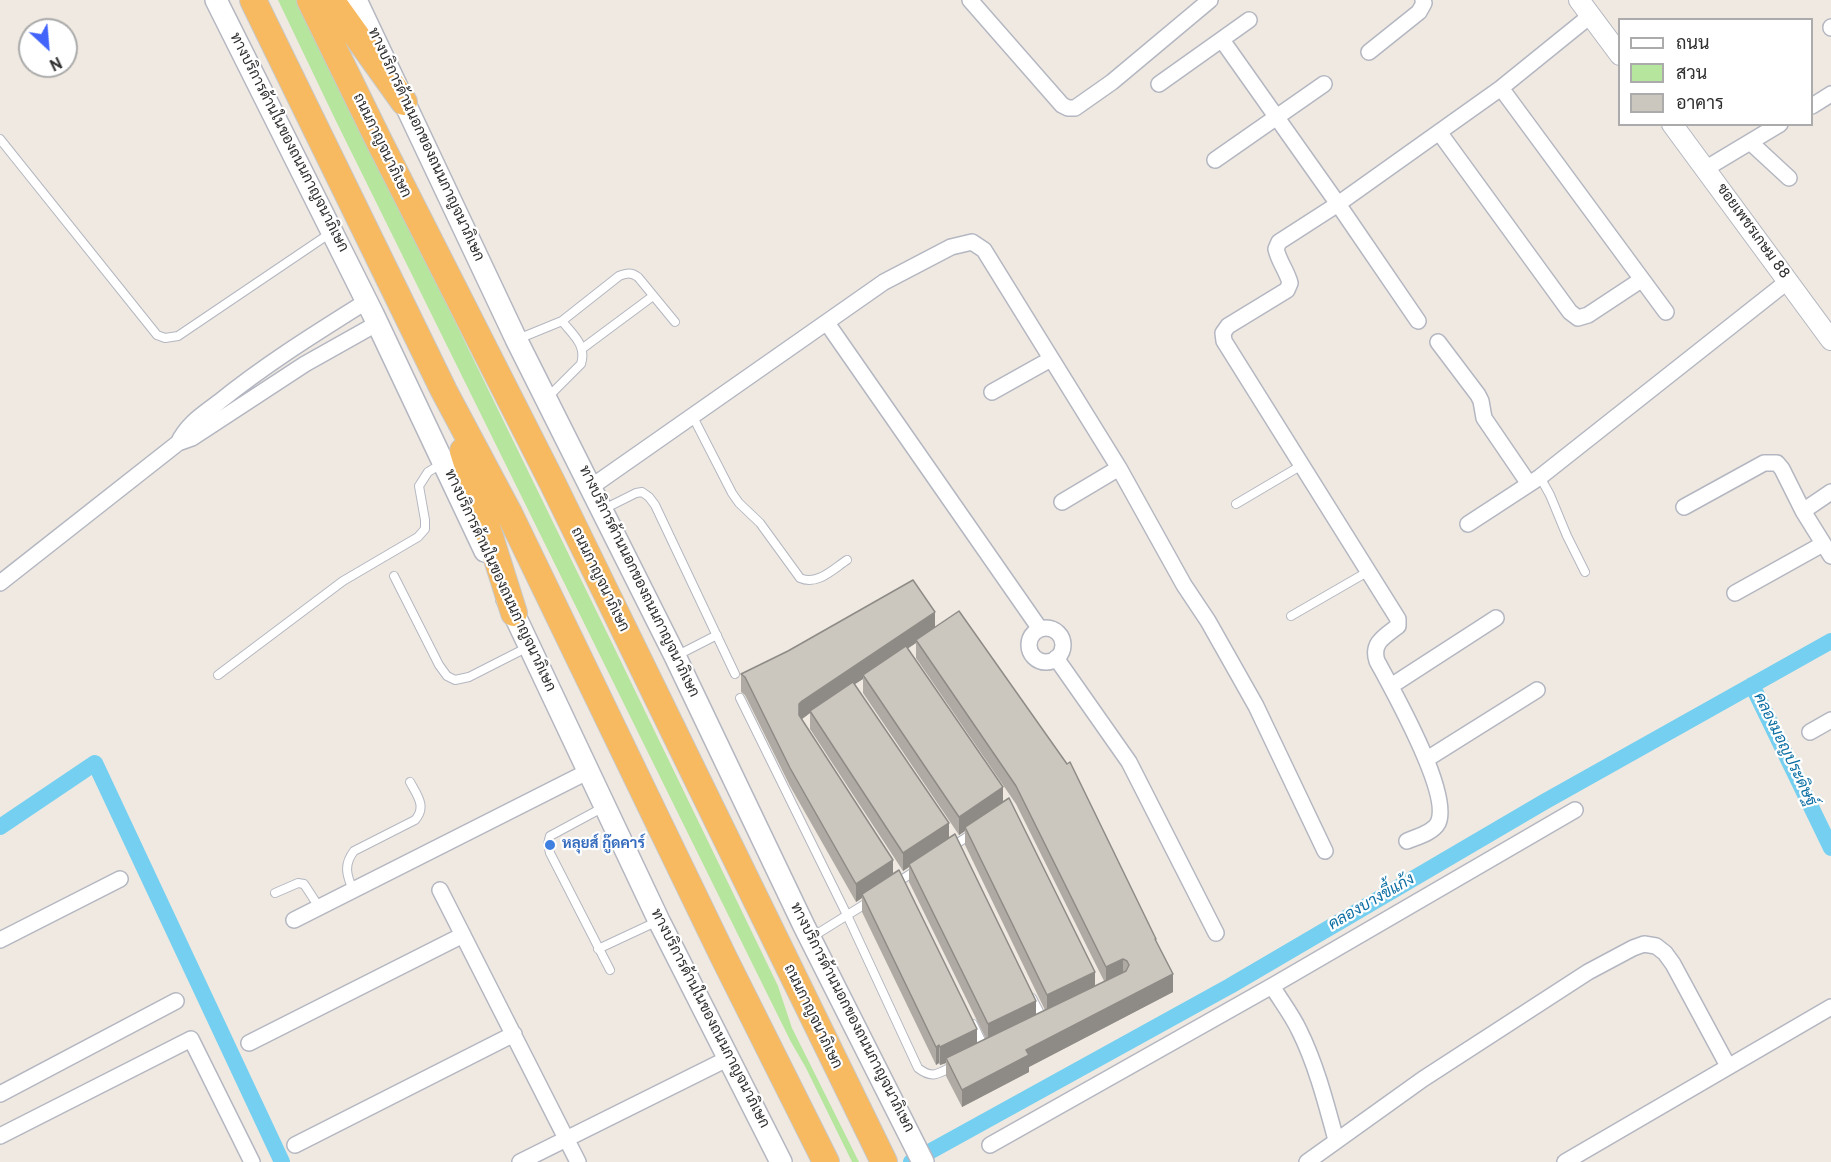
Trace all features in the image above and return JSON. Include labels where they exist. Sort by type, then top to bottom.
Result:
[{"type":"highway","points":[[245,0],[268,31]]},
{"type":"highway","points":[[254,0],[444,391],[509,513],[826,1162]]},
{"type":"highway","name":"ถนนกาญจนาภิเษก","points":[[310,0],[552,484],[884,1162]]},
{"type":"highway","points":[[331,0],[405,102]]},
{"type":"highway","points":[[444,391],[514,613]]},
{"type":"main road","name":"ทางบริการด้านในของถนนกาญจนาภิเษก","points":[[216,0],[367,301],[659,921],[781,1162]]},
{"type":"main road","name":"ทางบริการด้านนอกของถนนกาญจนาภิเษก","points":[[356,0],[516,339],[603,510],[810,938],[923,1162]]},
{"type":"street","points":[[970,0],[1062,105],[1068,108],[1075,108],[1112,82],[1210,0]]},
{"type":"street","points":[[1369,52],[1419,12],[1424,3],[1423,0]]},
{"type":"street","points":[[1579,0],[1618,52]]},
{"type":"street","points":[[1407,841],[1429,831],[1438,822],[1439,811],[1427,759],[1375,654],[1376,646],[1381,639],[1398,626],[1398,619],[1224,341],[1223,333],[1228,326],[1287,290],[1290,283],[1288,275],[1278,259],[1276,249],[1279,242],[1338,204],[1501,88],[1590,16]]},
{"type":"street","points":[[1159,84],[1249,20]]},
{"type":"street","points":[[1222,40],[1418,321]]},
{"type":"street","points":[[1215,160],[1324,84]]},
{"type":"street","points":[[1501,88],[1666,312]]},
{"type":"street","points":[[1813,105],[1831,94]]},
{"type":"street","name":"ซอยเพชรเกษม 88","points":[[1673,126],[1831,340]]},
{"type":"street","points":[[1705,169],[1777,126]]},
{"type":"street","points":[[1439,132],[1570,312],[1578,318],[1588,315],[1641,280]]},
{"type":"street","points":[[1750,142],[1790,178]]},
{"type":"street","points":[[591,487],[884,282],[951,247],[972,242],[984,250],[1119,468],[1184,585],[1208,621],[1256,706],[1325,851]]},
{"type":"street","points":[[1468,524],[1534,481],[1788,281]]},
{"type":"street","points":[[178,443],[185,429],[246,380],[367,301]]},
{"type":"street","points":[[827,323],[1040,629]]},
{"type":"street","points":[[0,583],[178,443],[192,438],[305,364],[378,324]]},
{"type":"street","points":[[1438,342],[1478,395],[1484,418],[1534,481]]},
{"type":"street","points":[[992,392],[1051,359]]},
{"type":"street","points":[[1684,507],[1764,463],[1770,461],[1782,469],[1803,511],[1827,550],[1735,593]]},
{"type":"street","points":[[1062,502],[1119,468]]},
{"type":"street","points":[[1803,511],[1831,492]]},
{"type":"street","points":[[1391,686],[1496,618]]},
{"type":"street","points":[[1050,628],[1059,634],[1063,645],[1062,651],[1056,658],[1042,661],[1030,651],[1031,635],[1040,629],[1050,628]]},
{"type":"street","points":[[1056,658],[1129,762],[1216,933]]},
{"type":"street","points":[[1427,759],[1537,690]]},
{"type":"street","points":[[1810,732],[1831,720]]},
{"type":"street","points":[[294,920],[589,771]]},
{"type":"street","points":[[990,1144],[1272,986],[1575,810]]},
{"type":"street","points":[[0,940],[120,879]]},
{"type":"street","points":[[441,890],[578,1162]]},
{"type":"street","points":[[249,1043],[463,934]]},
{"type":"street","points":[[1307,1162],[1423,1079],[1588,972],[1644,944],[1656,946],[1673,964],[1728,1066]]},
{"type":"street","points":[[1272,986],[1299,1029],[1325,1100],[1336,1140]]},
{"type":"street","points":[[0,1094],[176,1000]]},
{"type":"street","points":[[1565,1162],[1831,1007]]},
{"type":"street","points":[[295,1145],[514,1034]]},
{"type":"street","points":[[0,1136],[191,1039],[252,1162]]},
{"type":"street","points":[[520,1162],[729,1058]]},
{"type":"lane","points":[[0,139],[157,335],[165,338],[178,336],[333,231]]},
{"type":"lane","points":[[516,339],[562,321],[626,273],[633,273],[638,277],[675,322]]},
{"type":"lane","points":[[582,348],[652,296]]},
{"type":"lane","points":[[546,398],[581,364],[583,357],[582,348],[562,321]]},
{"type":"lane","points":[[693,417],[732,493],[760,523],[800,578],[807,581],[818,579],[847,560]]},
{"type":"lane","points":[[218,675],[334,587],[418,537],[425,529],[419,486],[428,472],[443,463]]},
{"type":"lane","points":[[1236,504],[1302,465]]},
{"type":"lane","points":[[1534,481],[1550,495],[1585,572]]},
{"type":"lane","points":[[603,510],[636,493],[642,492],[649,497],[655,505],[735,674]]},
{"type":"lane","points":[[1291,616],[1369,571]]},
{"type":"lane","points":[[394,576],[447,676],[455,680],[469,676],[530,646]]},
{"type":"lane","points":[[675,656],[717,635]]},
{"type":"lane","points":[[740,698],[848,915],[918,1068],[926,1075],[934,1075],[965,1060]]},
{"type":"lane","points":[[353,890],[346,867],[354,851],[415,820],[420,815],[422,808],[410,782]]},
{"type":"lane","points":[[605,806],[550,836],[548,844],[550,853],[610,970]]},
{"type":"lane","points":[[939,855],[984,825]]},
{"type":"lane","points":[[950,834],[962,854]]},
{"type":"lane","points":[[886,890],[930,861]]},
{"type":"lane","points":[[896,870],[907,890]]},
{"type":"lane","points":[[276,893],[298,883],[304,884],[319,908]]},
{"type":"lane","points":[[810,938],[877,896]]},
{"type":"lane","points":[[598,949],[659,921]]},
{"type":"lane","points":[[1028,990],[1044,1022]]},
{"type":"lane","points":[[1034,1026],[1054,1017]]},
{"type":"lane","points":[[970,1018],[985,1050]]},
{"type":"lane","points":[[975,1055],[995,1045]]},
{"type":"green space","points":[[278,0],[298,0],[778,986],[792,1028],[859,1162],[852,1162],[791,1042]]},
{"type":"building","points":[[913,580],[935,612],[799,704],[799,715],[893,860],[856,884],[790,768],[745,677],[741,674],[788,651]]},
{"type":"building","points":[[959,611],[1067,764],[1070,762],[1173,974],[1026,1050],[1029,1055],[962,1090],[946,1058],[1126,971],[1129,965],[1123,959],[1106,967],[1016,786],[916,640]]},
{"type":"building","points":[[906,646],[1003,787],[959,817],[863,675]]},
{"type":"building","points":[[853,682],[949,823],[903,853],[810,711]]},
{"type":"building","points":[[1009,798],[1095,972],[1047,995],[965,827]]},
{"type":"building","points":[[955,834],[1036,1001],[988,1024],[909,864]]},
{"type":"building","points":[[899,870],[977,1029],[940,1047],[939,1045],[936,1047],[862,894]]},
{"type":"waterway","name":"คลองบางขี้แก้ง","points":[[911,1162],[1230,986],[1544,802],[1831,641]]},
{"type":"waterway","name":"คลองมอญประดิษฐ์","points":[[1752,685],[1831,848]]},
{"type":"waterway","points":[[0,827],[95,763],[282,1162]]},
{"type":"place","name":"หลุยส์ กู๊ดคาร์","points":[[550,845]]}]
